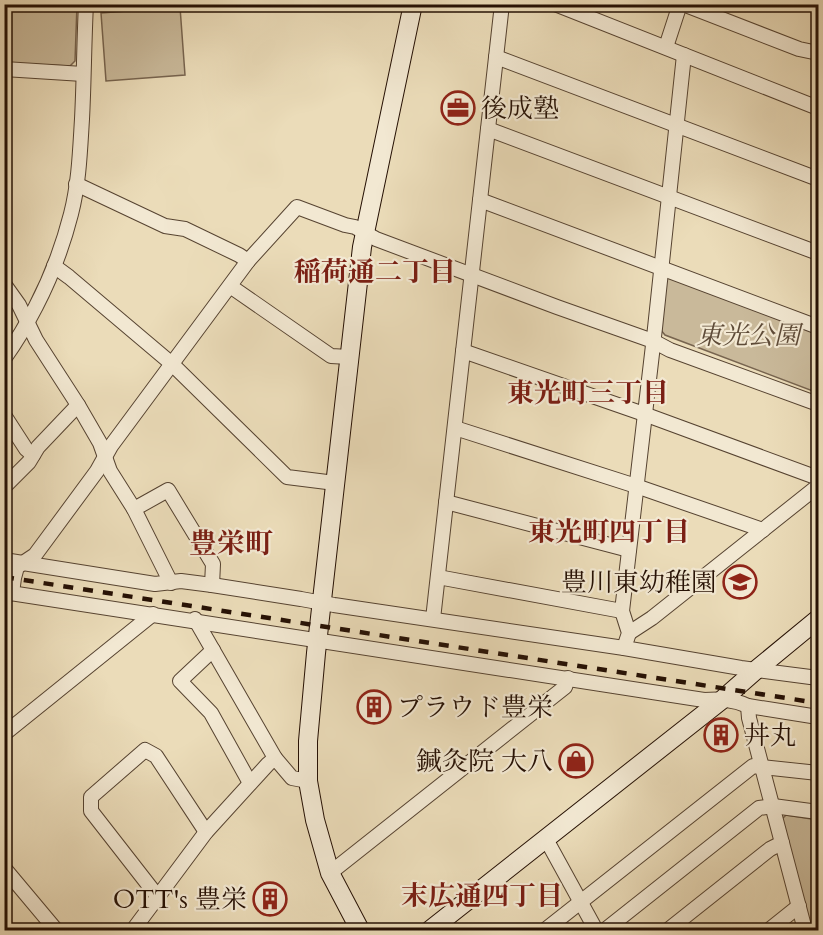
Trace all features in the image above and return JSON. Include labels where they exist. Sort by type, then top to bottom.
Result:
[{"type":"street","points":[[4,359],[19,338],[54,266],[71,214],[80,152],[86,4]]},
{"type":"street","points":[[360,930],[330,873],[315,820],[308,781],[308,741],[349,357],[365,232],[413,4]]},
{"type":"street","points":[[433,619],[502,4]]},
{"type":"street","points":[[555,4],[819,107]]},
{"type":"street","points":[[666,47],[681,4],[799,49],[819,53]]},
{"type":"street","points":[[624,648],[629,633],[622,611],[684,55]]},
{"type":"street","points":[[496,57],[819,178]]},
{"type":"street","points":[[4,69],[83,74]]},
{"type":"street","points":[[488,129],[819,253]]},
{"type":"street","points":[[76,184],[165,226],[185,229],[248,261]]},
{"type":"street","points":[[480,200],[819,327]]},
{"type":"street","points":[[819,404],[670,350],[653,341],[376,239],[355,227],[297,207],[248,261],[111,446],[98,471],[35,555],[17,567],[7,594],[195,620],[704,700],[723,699],[748,706],[819,717]]},
{"type":"street","points":[[54,266],[172,364],[287,477],[335,483]]},
{"type":"street","points":[[4,284],[19,305],[36,339],[100,442],[110,471],[134,509],[171,583]]},
{"type":"street","points":[[230,286],[331,356],[349,357]]},
{"type":"street","points":[[464,351],[819,478]]},
{"type":"street","points":[[4,487],[78,405]]},
{"type":"street","points":[[4,416],[33,455]]},
{"type":"street","points":[[455,428],[636,486],[763,530]]},
{"type":"street","points":[[629,633],[652,618],[819,486]]},
{"type":"street","points":[[134,509],[168,490],[213,564],[212,585]]},
{"type":"street","points":[[446,502],[629,550]]},
{"type":"street","points":[[4,560],[155,585],[181,581],[212,585],[819,678]]},
{"type":"street","points":[[438,577],[622,611]]},
{"type":"street","points":[[4,734],[153,614]]},
{"type":"street","points":[[430,930],[723,699],[819,619]]},
{"type":"street","points":[[195,620],[275,758],[292,778],[308,781]]},
{"type":"street","points":[[213,650],[180,681],[211,713],[250,783]]},
{"type":"street","points":[[330,873],[565,687],[568,678]]},
{"type":"street","points":[[748,706],[749,718],[805,930]]},
{"type":"street","points":[[158,897],[91,811],[91,796],[145,750],[156,756],[206,832]]},
{"type":"street","points":[[133,930],[206,832],[275,758]]},
{"type":"street","points":[[545,930],[753,766],[819,773]]},
{"type":"street","points":[[605,930],[759,808],[773,806],[819,812]]},
{"type":"street","points":[[546,839],[596,930]]},
{"type":"street","points":[[668,930],[770,849],[782,843]]},
{"type":"street","points":[[4,868],[56,930]]},
{"type":"street","points":[[769,930],[799,906]]},
{"type":"green space","points":[[4,5],[77,5],[75,61],[70,66],[5,63]]},
{"type":"green space","points":[[180,7],[185,75],[106,81],[101,13]]},
{"type":"green space","name":"東光公園","points":[[670,276],[818,331],[818,393],[665,335],[660,329],[665,279]]},
{"type":"green space","points":[[786,815],[818,820],[818,930],[811,930],[781,820]]},
{"type":"railway","points":[[4,577],[818,703]]},
{"type":"place","name":"後成塾","points":[[458,108]]},
{"type":"place","name":"豊川東幼稚園","points":[[740,582]]},
{"type":"place","name":"プラウド豊栄","points":[[374,707]]},
{"type":"place","name":"丼丸","points":[[721,735]]},
{"type":"place","name":"鍼灸院 大八","points":[[576,761]]},
{"type":"place","name":"OTT's 豊栄","points":[[270,899]]},
{"type":"district","name":"稲荷通二丁目","points":[[375,272]]},
{"type":"district","name":"東光町三丁目","points":[[588,393]]},
{"type":"district","name":"東光町四丁目","points":[[609,532]]},
{"type":"district","name":"豊栄町","points":[[231,544]]},
{"type":"district","name":"末広通四丁目","points":[[482,896]]}]
